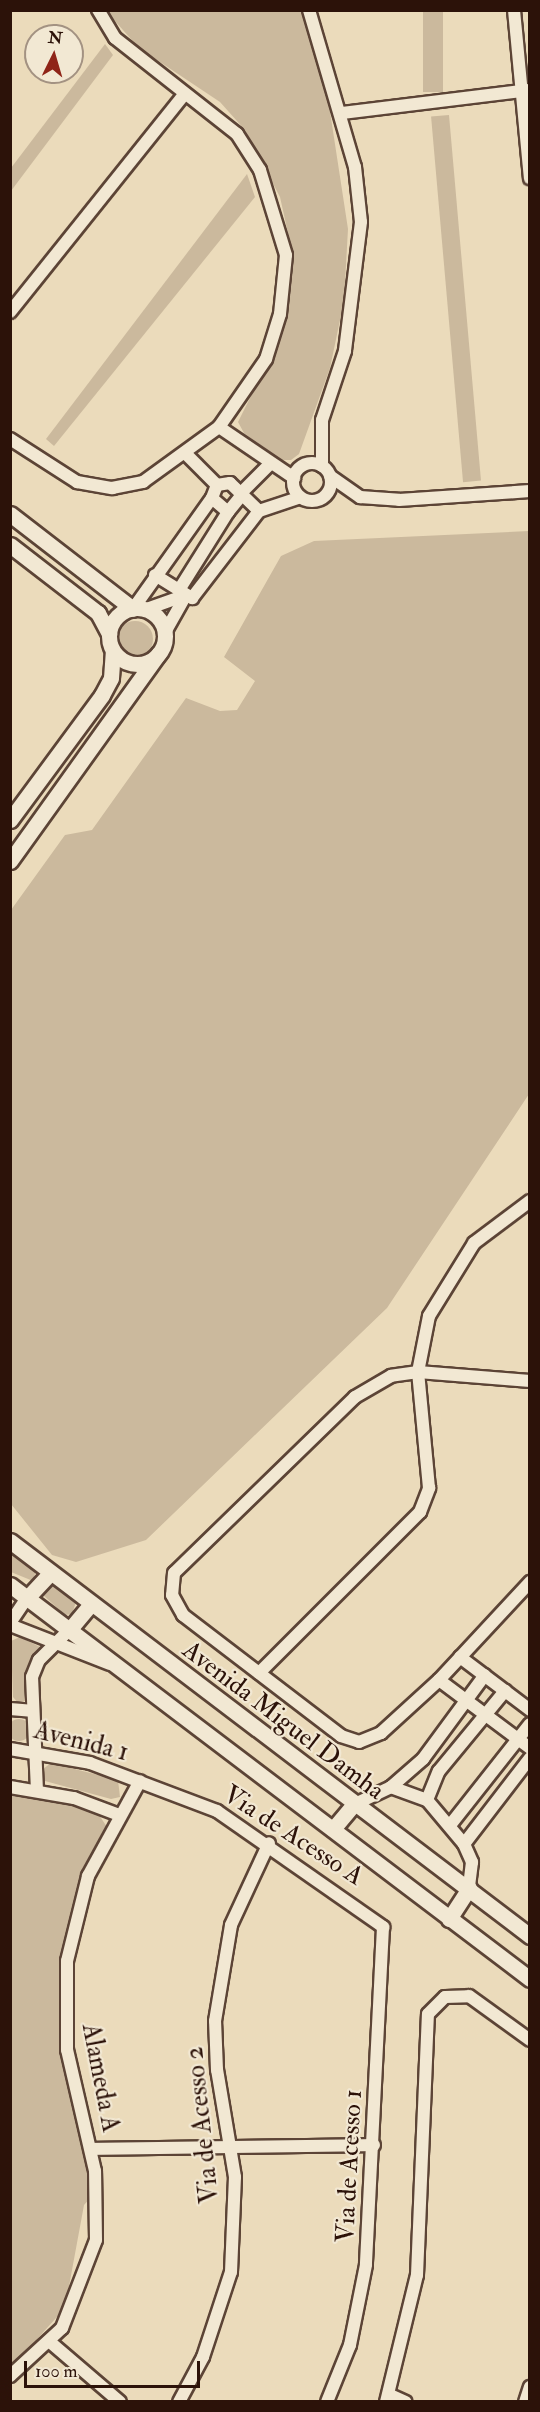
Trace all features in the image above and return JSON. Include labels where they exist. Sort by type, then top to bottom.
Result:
[{"type":"street","points":[[10,439],[78,482],[112,489],[143,483],[187,455],[219,427],[266,359],[280,314],[286,255],[260,171],[237,134],[184,95],[115,38],[98,10]]},
{"type":"street","points":[[309,10],[342,113],[361,222],[345,351],[322,420],[322,466],[330,476],[360,497],[399,500],[530,491]]},
{"type":"street","points":[[514,10],[525,91],[530,178]]},
{"type":"street","points":[[342,113],[525,91]]},
{"type":"street","points":[[10,312],[184,95]]},
{"type":"street","points":[[219,427],[294,478],[301,497]]},
{"type":"street","points":[[187,455],[217,485]]},
{"type":"street","points":[[10,861],[159,653],[164,634],[182,592],[228,512],[271,463]]},
{"type":"street","points":[[294,478],[305,465],[322,466]]},
{"type":"street","points":[[155,575],[192,598],[259,511],[301,497],[323,497],[330,476]]},
{"type":"street","points":[[217,485],[230,483],[259,511]]},
{"type":"street","points":[[138,609],[155,575],[212,498],[217,485]]},
{"type":"street","points":[[212,498],[219,509],[228,512]]},
{"type":"street","points":[[10,514],[138,609],[160,621],[164,634]]},
{"type":"street","points":[[10,545],[98,613],[109,634],[113,652],[111,678],[102,695],[10,820]]},
{"type":"street","points":[[109,634],[116,617],[182,592]]},
{"type":"street","points":[[113,652],[136,664],[159,653]]},
{"type":"street","points":[[259,1673],[420,1512],[429,1488],[418,1372],[429,1316],[474,1243],[530,1201]]},
{"type":"street","points":[[530,1381],[418,1372],[391,1376],[354,1397],[174,1573],[172,1595],[183,1615],[341,1736],[359,1742],[381,1733],[439,1680],[530,1582]]},
{"type":"street","name":"Avenida Miguel Damha","points":[[10,1541],[353,1806],[469,1888],[530,1936]]},
{"type":"street","points":[[50,1573],[27,1598],[10,1624],[128,1671]]},
{"type":"street","name":"Avenida Miguel Damha","points":[[10,1585],[128,1671],[530,1979]]},
{"type":"street","points":[[37,1791],[38,1752],[31,1711],[32,1677],[39,1660],[90,1605]]},
{"type":"street","points":[[460,1657],[530,1710]]},
{"type":"street","points":[[333,1829],[353,1806],[391,1786],[423,1758],[484,1675]]},
{"type":"street","points":[[439,1680],[482,1716],[530,1748]]},
{"type":"street","points":[[427,1800],[439,1771],[482,1716],[505,1691]]},
{"type":"street","points":[[10,1708],[31,1711]]},
{"type":"street","points":[[451,1824],[530,1724]]},
{"type":"street","name":"Avenida 1","points":[[10,1749],[38,1752],[140,1780]]},
{"type":"street","points":[[423,1758],[439,1771]]},
{"type":"street","points":[[464,1844],[530,1758]]},
{"type":"street","name":"Alameda A","points":[[13,2375],[50,2342],[74,2305],[96,2240],[99,2204],[91,2148],[68,2050],[67,1961],[88,1876],[140,1780]]},
{"type":"street","name":"Via de Acesso A","points":[[140,1780],[217,1811],[269,1843],[383,1926]]},
{"type":"street","points":[[391,1786],[427,1800],[451,1824],[472,1862],[469,1888],[449,1919]]},
{"type":"street","points":[[10,1787],[37,1791],[119,1815]]},
{"type":"street","name":"Via de Acesso 2","points":[[179,2402],[203,2357],[231,2272],[232,2145],[217,2070],[220,1970],[231,1925],[269,1843]]},
{"type":"street","name":"Via de Acesso 1","points":[[327,2402],[350,2345],[366,2265],[374,2145],[383,1926]]},
{"type":"street","points":[[406,2402],[388,2398],[417,2275],[428,2014],[445,1997],[469,1996],[530,2040]]},
{"type":"street","points":[[91,2148],[374,2145]]},
{"type":"street","points":[[50,2342],[120,2402]]},
{"type":"street","points":[[525,2402],[530,2388]]},
{"type":"shaded area","points":[[106,11],[301,11],[329,105],[348,229],[344,301],[330,368],[299,454],[291,460],[279,460],[244,433],[238,422],[277,344],[287,308],[288,233],[280,197],[245,130],[220,102],[139,48]]},
{"type":"shaded area","points":[[423,11],[443,11],[443,92],[423,92]]},
{"type":"shaded area","points":[[105,44],[113,55],[11,191],[11,168],[75,84],[84,84],[84,72]]},
{"type":"shaded area","points":[[449,115],[481,481],[463,482],[431,117]]},
{"type":"shaded area","points":[[247,174],[255,197],[54,446],[46,439]]},
{"type":"shaded area","points":[[529,531],[529,1094],[387,1308],[146,1540],[76,1562],[52,1555],[11,1504],[11,910],[65,835],[92,830],[186,698],[220,711],[237,710],[255,681],[224,657],[281,556],[314,541]]},
{"type":"shaded area","points":[[135,621],[148,626],[153,639],[148,652],[135,657],[122,652],[117,639],[122,626]]},
{"type":"shaded area","points":[[10,1544],[36,1570],[33,1581],[11,1572]]},
{"type":"shaded area","points":[[49,1583],[77,1599],[72,1614],[65,1615],[43,1595]]},
{"type":"shaded area","points":[[20,1637],[42,1648],[28,1699],[19,1704],[13,1697],[11,1641]]},
{"type":"shaded area","points":[[19,1719],[27,1722],[30,1730],[27,1738],[19,1741],[11,1738],[8,1730],[11,1722]]},
{"type":"shaded area","points":[[51,1763],[118,1780],[120,1797],[111,1799],[45,1781],[43,1769]]},
{"type":"shaded area","points":[[11,1791],[95,1809],[107,1827],[62,1980],[93,2195],[84,2205],[65,2308],[11,2368]]}]
